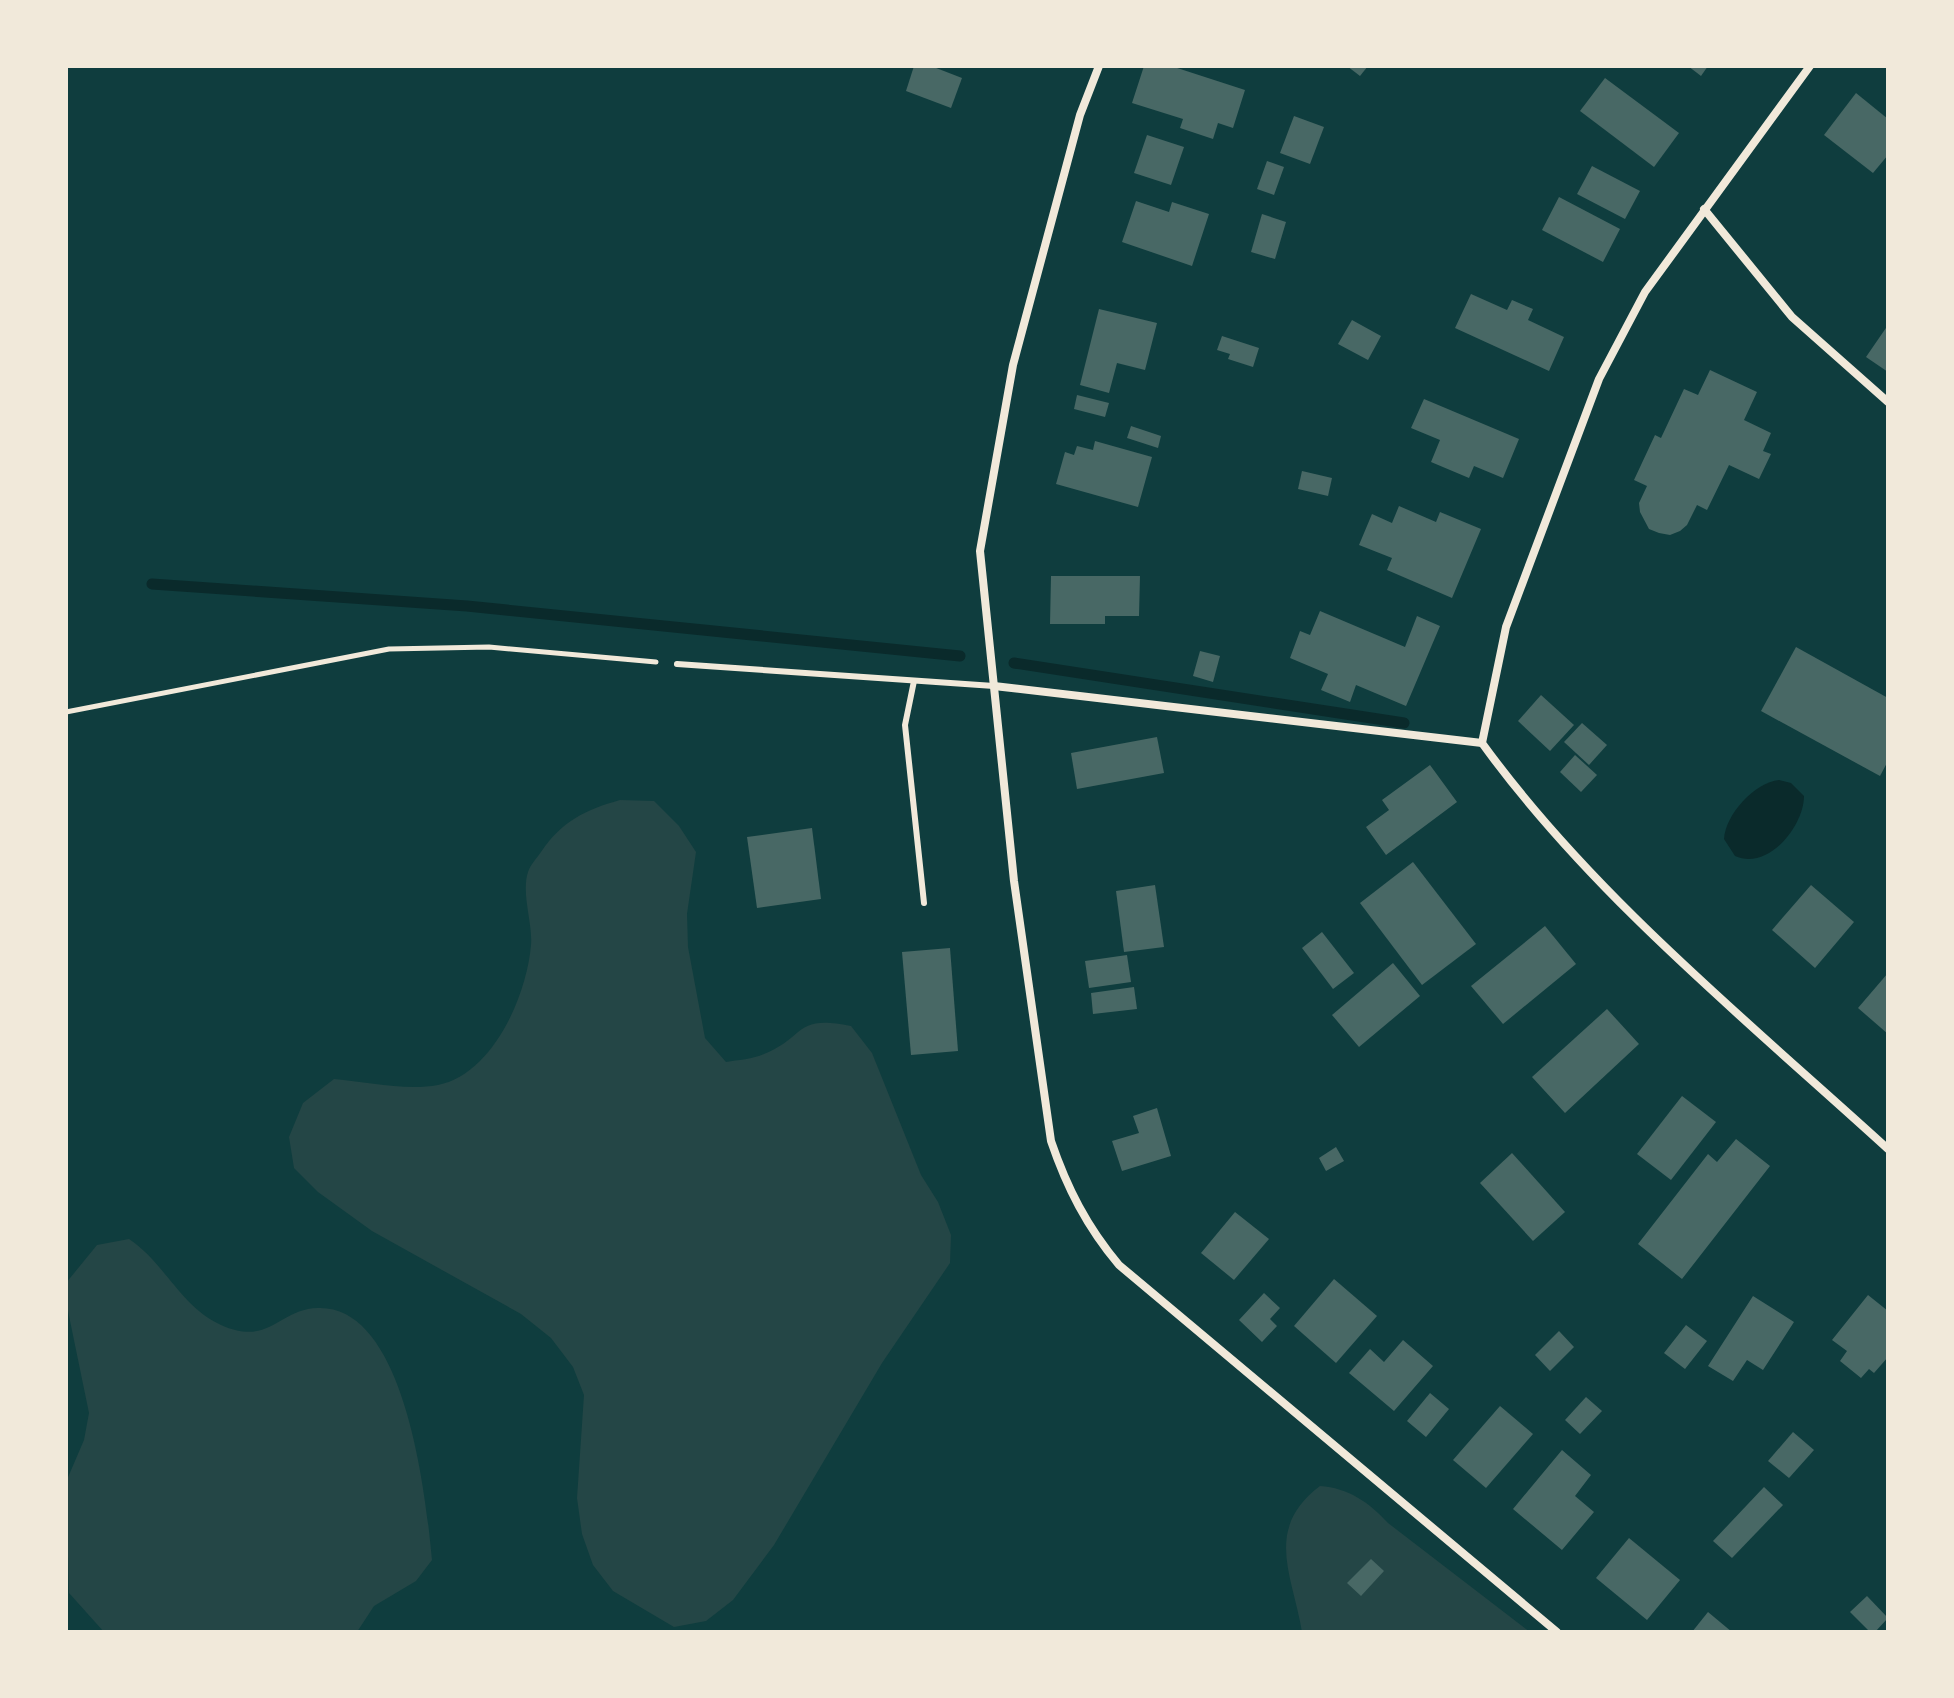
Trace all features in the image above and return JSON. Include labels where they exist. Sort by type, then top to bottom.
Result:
[{"type":"street","points":[[1099,66],[1080,115],[1013,365],[980,551],[1014,881],[1051,1141],[1064,1180],[1081,1214],[1119,1265],[1557,1632]]},
{"type":"street","points":[[1482,743],[1506,627],[1599,379],[1645,292],[1810,66]]},
{"type":"street","points":[[1704,209],[1792,317],[1888,402]]},
{"type":"street","points":[[994,686],[1482,743],[1543,820],[1678,958],[1888,1149]]},
{"type":"lane","points":[[677,664],[994,686]]},
{"type":"lane","points":[[914,681],[905,725],[924,903]]},
{"type":"path","points":[[66,712],[389,649],[489,647],[677,664]]},
{"type":"shaded area","points":[[1779,780],[1791,783],[1804,796],[1798,820],[1782,843],[1771,852],[1747,859],[1735,856],[1724,839],[1730,820],[1751,793]]},
{"type":"shaded area","points":[[620,800],[654,801],[679,826],[696,852],[687,914],[688,947],[705,1038],[726,1062],[764,1054],[809,1025],[833,1023],[851,1026],[872,1053],[921,1175],[938,1202],[951,1235],[950,1263],[882,1363],[774,1545],[733,1600],[706,1621],[674,1627],[613,1591],[593,1565],[582,1534],[577,1498],[584,1395],[573,1367],[551,1338],[521,1314],[372,1231],[318,1192],[294,1168],[289,1137],[303,1103],[334,1079],[426,1087],[458,1078],[475,1066],[504,1030],[523,986],[531,945],[526,890],[530,867],[549,841],[566,825],[585,813]]},
{"type":"shaded area","points":[[129,1239],[153,1260],[194,1307],[221,1325],[238,1331],[263,1330],[293,1314],[318,1308],[348,1315],[372,1337],[391,1370],[406,1409],[424,1494],[432,1560],[416,1581],[374,1606],[357,1632],[104,1632],[69,1593],[66,1482],[84,1440],[89,1413],[68,1311],[66,1283],[97,1245]]},
{"type":"shaded area","points":[[1320,1486],[1349,1493],[1366,1503],[1530,1632],[1302,1632],[1286,1554],[1287,1536],[1302,1502]]},
{"type":"building","points":[[914,66],[931,66],[962,78],[951,108],[906,91]]},
{"type":"building","points":[[1144,66],[1171,66],[1245,90],[1233,128],[1218,123],[1213,139],[1180,128],[1183,119],[1132,103]]},
{"type":"building","points":[[1347,66],[1368,66],[1360,76]]},
{"type":"building","points":[[1688,66],[1708,66],[1701,76]]},
{"type":"building","points":[[1605,78],[1679,133],[1654,167],[1580,111]]},
{"type":"building","points":[[1856,93],[1888,119],[1888,155],[1873,173],[1824,135]]},
{"type":"building","points":[[1294,116],[1324,127],[1310,164],[1280,153]]},
{"type":"building","points":[[1147,135],[1184,147],[1171,185],[1134,173]]},
{"type":"building","points":[[1267,161],[1284,167],[1274,195],[1257,189]]},
{"type":"building","points":[[1592,166],[1640,191],[1625,219],[1577,194]]},
{"type":"building","points":[[1559,197],[1620,229],[1603,262],[1542,230]]},
{"type":"building","points":[[1136,201],[1169,212],[1172,202],[1209,214],[1192,266],[1122,242]]},
{"type":"building","points":[[1262,214],[1286,222],[1275,259],[1251,252]]},
{"type":"building","points":[[1471,294],[1507,310],[1512,300],[1533,309],[1528,320],[1564,337],[1549,371],[1455,328]]},
{"type":"building","points":[[1099,309],[1157,323],[1145,370],[1117,363],[1109,393],[1080,385]]},
{"type":"building","points":[[1352,320],[1381,336],[1368,360],[1338,344]]},
{"type":"building","points":[[1888,325],[1888,372],[1866,357]]},
{"type":"building","points":[[1222,336],[1259,348],[1253,367],[1228,359],[1230,354],[1217,350]]},
{"type":"building","points":[[1710,370],[1757,392],[1744,420],[1771,433],[1763,451],[1771,454],[1759,479],[1729,465],[1707,510],[1697,505],[1687,525],[1680,531],[1670,535],[1659,533],[1649,529],[1640,512],[1639,503],[1647,486],[1634,480],[1655,435],[1661,438],[1684,389],[1698,395]]},
{"type":"building","points":[[1077,395],[1109,403],[1105,417],[1074,409]]},
{"type":"building","points":[[1424,399],[1519,439],[1503,478],[1474,466],[1469,478],[1431,462],[1440,440],[1411,428]]},
{"type":"building","points":[[1131,426],[1161,436],[1158,448],[1127,438]]},
{"type":"building","points":[[1095,441],[1152,457],[1138,507],[1056,484],[1065,452],[1074,455],[1077,446],[1093,450]]},
{"type":"building","points":[[1302,471],[1332,478],[1328,496],[1298,489]]},
{"type":"building","points":[[1399,506],[1436,522],[1440,512],[1481,529],[1452,598],[1387,570],[1392,558],[1359,545],[1372,514],[1392,523]]},
{"type":"building","points":[[1051,576],[1140,576],[1139,616],[1105,616],[1105,624],[1050,624]]},
{"type":"building","points":[[1320,611],[1405,647],[1417,616],[1440,626],[1406,706],[1356,685],[1350,702],[1321,690],[1328,674],[1290,658],[1300,631],[1310,635]]},
{"type":"building","points":[[1796,647],[1888,698],[1888,761],[1880,776],[1761,711]]},
{"type":"building","points":[[1200,651],[1220,656],[1213,682],[1193,676]]},
{"type":"building","points":[[1541,695],[1574,725],[1550,751],[1518,721]]},
{"type":"building","points":[[1582,723],[1607,745],[1589,765],[1564,742]]},
{"type":"building","points":[[1157,737],[1164,773],[1077,789],[1071,753]]},
{"type":"building","points":[[1575,755],[1597,775],[1581,792],[1560,772]]},
{"type":"building","points":[[1430,765],[1457,802],[1386,855],[1366,827],[1389,810],[1382,800]]},
{"type":"building","points":[[812,828],[821,899],[757,908],[747,837]]},
{"type":"building","points":[[1413,862],[1476,944],[1422,985],[1360,903]]},
{"type":"building","points":[[1155,885],[1164,947],[1124,952],[1116,891]]},
{"type":"building","points":[[1811,885],[1854,922],[1815,968],[1772,930]]},
{"type":"building","points":[[1545,926],[1576,964],[1503,1024],[1471,986]]},
{"type":"building","points":[[1322,932],[1354,973],[1333,989],[1302,948]]},
{"type":"building","points":[[950,948],[958,1051],[911,1055],[902,952]]},
{"type":"building","points":[[1127,955],[1131,982],[1089,988],[1085,961]]},
{"type":"building","points":[[1393,963],[1420,996],[1359,1047],[1332,1015]]},
{"type":"building","points":[[1888,973],[1888,1034],[1858,1008]]},
{"type":"building","points":[[1134,987],[1137,1009],[1093,1014],[1091,993]]},
{"type":"building","points":[[1607,1009],[1639,1044],[1565,1113],[1532,1077]]},
{"type":"building","points":[[1682,1096],[1716,1122],[1671,1180],[1637,1154]]},
{"type":"building","points":[[1157,1108],[1171,1156],[1122,1171],[1112,1141],[1139,1133],[1133,1116]]},
{"type":"building","points":[[1736,1139],[1770,1166],[1682,1279],[1638,1244],[1708,1154],[1717,1162]]},
{"type":"building","points":[[1336,1147],[1344,1161],[1326,1171],[1319,1158]]},
{"type":"building","points":[[1512,1153],[1565,1212],[1533,1241],[1480,1183]]},
{"type":"building","points":[[1235,1212],[1269,1239],[1234,1280],[1201,1253]]},
{"type":"building","points":[[1334,1279],[1377,1316],[1336,1363],[1294,1326]]},
{"type":"building","points":[[1264,1293],[1280,1308],[1270,1319],[1277,1326],[1262,1342],[1239,1320]]},
{"type":"building","points":[[1868,1295],[1888,1311],[1888,1357],[1874,1373],[1869,1369],[1861,1378],[1840,1361],[1847,1351],[1832,1340]]},
{"type":"building","points":[[1753,1296],[1794,1322],[1763,1370],[1747,1360],[1733,1381],[1708,1366]]},
{"type":"building","points":[[1686,1325],[1707,1341],[1685,1369],[1664,1353]]},
{"type":"building","points":[[1559,1331],[1574,1347],[1550,1371],[1535,1355]]},
{"type":"building","points":[[1403,1340],[1433,1366],[1394,1411],[1349,1373],[1370,1349],[1384,1362]]},
{"type":"building","points":[[1430,1393],[1449,1409],[1426,1437],[1407,1421]]},
{"type":"building","points":[[1586,1397],[1602,1411],[1580,1434],[1565,1420]]},
{"type":"building","points":[[1500,1406],[1533,1434],[1486,1488],[1453,1460]]},
{"type":"building","points":[[1793,1432],[1814,1450],[1789,1478],[1768,1461]]},
{"type":"building","points":[[1562,1450],[1591,1475],[1575,1496],[1594,1512],[1562,1550],[1513,1509]]},
{"type":"building","points":[[1764,1487],[1783,1505],[1732,1558],[1713,1541]]},
{"type":"building","points":[[1629,1538],[1680,1580],[1647,1620],[1596,1578]]},
{"type":"building","points":[[1371,1559],[1384,1571],[1361,1596],[1347,1583]]},
{"type":"building","points":[[1867,1596],[1888,1618],[1875,1632],[1870,1632],[1850,1612]]},
{"type":"building","points":[[1708,1612],[1732,1632],[1692,1632]]},
{"type":"waterway","points":[[152,584],[467,606],[960,656]]},
{"type":"waterway","points":[[1014,663],[1404,723]]}]
